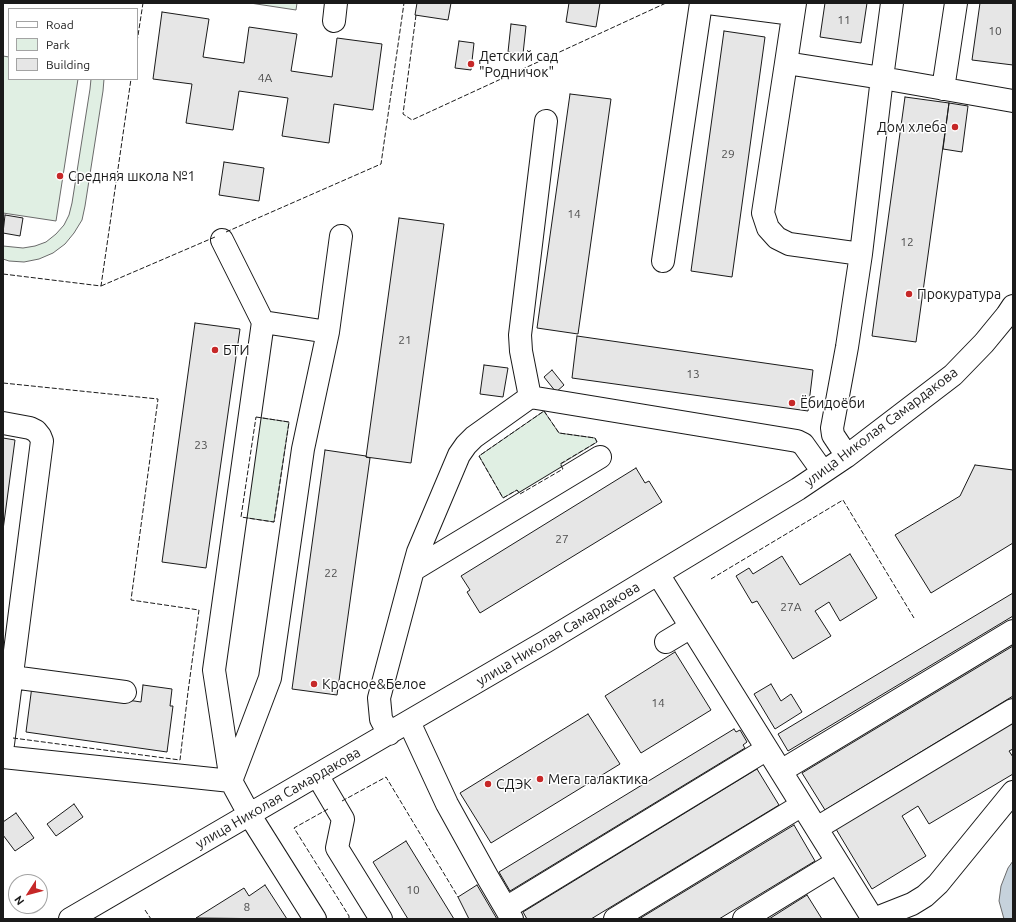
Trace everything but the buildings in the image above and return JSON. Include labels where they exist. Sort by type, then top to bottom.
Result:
[{"type":"street","points":[[663,261],[701,3]]},
{"type":"street","points":[[708,3],[794,8],[763,213],[768,228],[777,238],[789,244],[860,254]]},
{"type":"street","points":[[847,456],[833,435],[832,428],[847,347],[892,3]]},
{"type":"street","points":[[943,89],[956,3]]},
{"type":"street","points":[[786,63],[1013,101]]},
{"type":"street","points":[[530,397],[521,351],[520,335],[546,121]]},
{"type":"street","points":[[231,782],[270,678],[303,449],[328,332],[341,236]]},
{"type":"street","points":[[222,240],[263,322],[214,670],[231,782],[249,814],[315,919]]},
{"type":"street","name":"улица Николая Самардакова","points":[[70,919],[389,734],[798,489],[847,456],[953,375],[984,343],[1013,306]]},
{"type":"street","points":[[263,322],[328,332]]},
{"type":"street","points":[[389,734],[381,720],[379,698],[418,552],[456,462],[466,445],[474,437],[530,397],[797,441],[803,444],[823,472]]},
{"type":"street","points":[[3,423],[30,428],[40,436],[42,441],[8,690],[3,744]]},
{"type":"street","points":[[413,570],[600,457]]},
{"type":"street","points":[[658,574],[873,919],[912,904],[925,896],[938,884],[1013,792]]},
{"type":"street","points":[[666,642],[691,627]]},
{"type":"street","points":[[781,771],[1013,631]]},
{"type":"street","points":[[8,690],[125,692]]},
{"type":"street","points":[[816,828],[1013,710]]},
{"type":"street","points":[[409,722],[440,775],[446,804],[509,913],[767,749]]},
{"type":"street","points":[[3,757],[231,782]]},
{"type":"street","points":[[317,775],[343,819],[337,848],[381,919]]},
{"type":"street","points":[[615,919],[802,805]]},
{"type":"street","points":[[744,919],[837,862]]},
{"type":"green space","points":[[250,3],[297,3],[296,10]]},
{"type":"green space","points":[[3,56],[8,57],[8,80],[78,80],[56,221],[3,213]]},
{"type":"green space","points":[[91,80],[104,80],[82,220],[65,244],[53,253],[39,259],[24,262],[3,259],[3,246],[23,248],[35,246],[46,242],[64,225],[69,215],[72,203]]},
{"type":"green space","points":[[544,411],[559,433],[595,438],[597,442],[561,464],[563,469],[520,494],[517,490],[503,498],[479,456]]},
{"type":"green space","points":[[256,417],[289,422],[274,522],[241,517]]},
{"type":"shaded area","points":[[1013,861],[1013,919],[1004,919],[999,901],[1001,886],[1008,868]]},
{"type":"fence","points":[[138,36],[143,3]]},
{"type":"fence","points":[[226,232],[381,164],[404,3]]},
{"type":"fence","points":[[416,15],[403,114],[412,120],[666,3]]},
{"type":"fence","points":[[3,274],[101,286],[131,80]]},
{"type":"fence","points":[[101,286],[215,237]]},
{"type":"fence","points":[[3,383],[158,399],[131,600],[199,610],[180,760],[13,738]]},
{"type":"fence","points":[[544,411],[559,433],[595,438],[597,442],[560,464],[563,469],[520,494],[517,490],[503,498],[479,456],[544,411]]},
{"type":"fence","points":[[256,417],[289,422],[274,522],[241,517],[256,417]]},
{"type":"fence","points":[[711,579],[843,500],[914,618]]},
{"type":"fence","points":[[342,801],[386,777],[458,897]]},
{"type":"fence","points":[[328,809],[294,828],[349,916],[349,919]]},
{"type":"fence","points":[[145,910],[151,919]]},
{"type":"place","name":"Детский сад \"Родничок\"","points":[[471,64]]},
{"type":"place","name":"Дом хлеба","points":[[955,127]]},
{"type":"place","name":"Средняя школа №1","points":[[60,176]]},
{"type":"place","name":"Прокуратура","points":[[909,294]]},
{"type":"place","name":"БТИ","points":[[215,350]]},
{"type":"place","name":"Ёбидоёби","points":[[792,403]]},
{"type":"place","name":"Красное&Белое","points":[[314,684]]},
{"type":"place","name":"Мега галактика","points":[[540,779]]},
{"type":"place","name":"СДЭК","points":[[488,784]]}]
